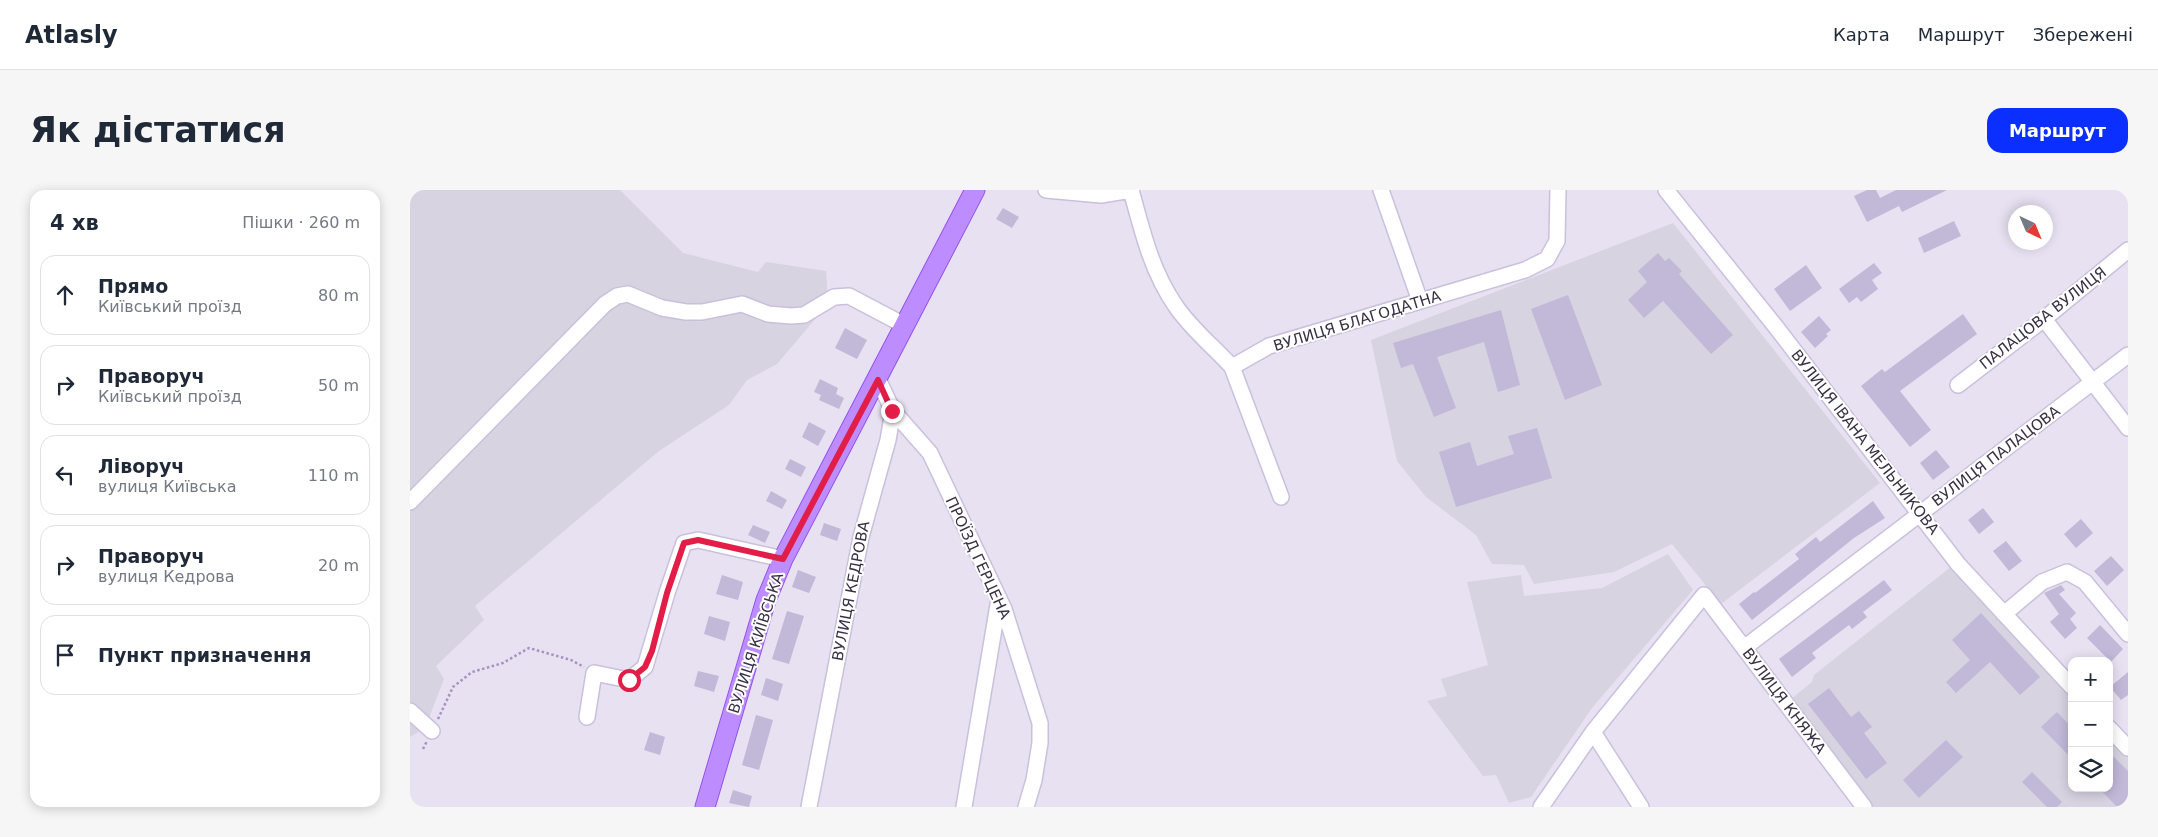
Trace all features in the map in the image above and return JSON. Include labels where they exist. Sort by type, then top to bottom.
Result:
[{"type":"main road","name":"ВУЛИЦЯ КИЇВСЬКА","points":[[705,807],[766,600],[783,559],[878,380],[904,325],[972,195]]},
{"type":"street","points":[[1046,190],[1101,195],[1131,190],[1146,244],[1160,281],[1176,307],[1232,367],[1281,498]]},
{"type":"street","points":[[1381,190],[1420,302]]},
{"type":"street","name":"ВУЛИЦЯ БЛАГОДАТНА","points":[[1232,367],[1269,346],[1525,270],[1547,259],[1557,242],[1558,190]]},
{"type":"street","name":"ВУЛИЦЯ ІВАНА МЕЛЬНИКОВА","points":[[1666,190],[1770,320],[1958,564],[2068,683]]},
{"type":"street","name":"ПАЛАЦОВА ВУЛИЦЯ","points":[[1958,385],[2044,319],[2128,250]]},
{"type":"street","points":[[410,502],[605,304],[617,296],[628,294],[662,308],[686,312],[702,312],[742,304],[768,314],[791,316],[804,315],[834,297],[849,296],[904,325]]},
{"type":"street","points":[[2044,319],[2128,428]]},
{"type":"street","name":"ВУЛИЦЯ ПАЛАЦОВА","points":[[1744,648],[2128,355]]},
{"type":"street","points":[[878,380],[892,411]]},
{"type":"street","name":"ПРОЇЗД ГЕРЦЕНА","points":[[892,411],[930,453],[1000,599],[1040,723],[1040,743],[1034,780],[1026,807]]},
{"type":"street","name":"ВУЛИЦЯ КЕДРОВА","points":[[808,807],[861,537],[888,440],[892,411]]},
{"type":"street","points":[[587,716],[594,673],[629,680],[645,667],[652,651],[667,593],[684,543],[698,540],[783,559]]},
{"type":"street","points":[[2004,614],[2042,582],[2067,572],[2085,582],[2128,634]]},
{"type":"street","name":"ВУЛИЦЯ КНЯЖА","points":[[1593,732],[1704,594],[1864,807]]},
{"type":"street","points":[[964,807],[1000,599]]},
{"type":"street","points":[[410,711],[432,731]]},
{"type":"street","points":[[1541,807],[1593,732],[1641,807]]},
{"type":"street","points":[[2113,732],[2128,748]]},
{"type":"path","points":[[423,749],[453,687],[472,672],[504,663],[529,648],[571,660],[594,673]]},
{"type":"shaded area","points":[[410,190],[620,190],[683,253],[758,272],[766,262],[826,271],[828,304],[777,364],[747,380],[729,405],[659,451],[475,606],[484,620],[436,666],[444,679],[425,728],[410,737]]},
{"type":"shaded area","points":[[1673,223],[1880,483],[1721,604],[1672,544],[1614,572],[1534,584],[1524,565],[1492,564],[1476,535],[1426,497],[1397,461],[1371,340]]},
{"type":"shaded area","points":[[1668,554],[1693,590],[1592,708],[1531,797],[1509,803],[1496,775],[1483,776],[1427,701],[1447,696],[1441,679],[1488,665],[1467,582],[1521,575],[1524,596],[1602,588]]},
{"type":"shaded area","points":[[1952,566],[2068,691],[2068,792],[2113,792],[2113,740],[2128,757],[2128,807],[1871,807],[1791,699],[1812,682],[1814,675]]},
{"type":"building","points":[[1867,190],[1876,190],[1880,198],[1896,190],[1947,190],[1902,212],[1899,206],[1867,222],[1854,196]]},
{"type":"building","points":[[1003,208],[1019,217],[1012,228],[996,219]]},
{"type":"building","points":[[1954,221],[1961,236],[1924,253],[1918,238]]},
{"type":"building","points":[[1658,253],[1665,261],[1669,258],[1682,271],[1679,274],[1733,335],[1711,354],[1663,301],[1644,318],[1628,300],[1647,282],[1638,271]]},
{"type":"building","points":[[1874,263],[1882,273],[1872,280],[1878,289],[1861,302],[1857,297],[1849,303],[1839,289]]},
{"type":"building","points":[[1806,265],[1822,288],[1790,311],[1774,289]]},
{"type":"building","points":[[1568,295],[1602,385],[1565,400],[1531,309]]},
{"type":"building","points":[[1501,310],[1520,385],[1498,392],[1484,342],[1437,357],[1456,408],[1434,417],[1413,364],[1401,368],[1393,343]]},
{"type":"building","points":[[1963,314],[1977,334],[1900,391],[1931,430],[1910,447],[1861,386],[1882,369],[1885,372]]},
{"type":"building","points":[[1819,316],[1831,330],[1826,334],[1828,336],[1815,348],[1801,332]]},
{"type":"building","points":[[845,328],[867,340],[857,359],[835,348]]},
{"type":"building","points":[[820,379],[838,388],[836,394],[844,398],[839,409],[819,400],[821,395],[814,392]]},
{"type":"building","points":[[809,422],[826,431],[818,446],[802,437]]},
{"type":"building","points":[[1537,428],[1552,478],[1456,507],[1439,452],[1470,442],[1477,466],[1514,454],[1508,436]]},
{"type":"building","points":[[1936,450],[1950,467],[1933,480],[1920,463]]},
{"type":"building","points":[[790,459],[806,467],[801,477],[785,469]]},
{"type":"building","points":[[771,491],[787,500],[782,509],[766,501]]},
{"type":"building","points":[[1873,501],[1885,518],[1854,538],[1752,620],[1739,604],[1799,559],[1795,554],[1816,537],[1820,542]]},
{"type":"building","points":[[1983,508],[1994,522],[1979,534],[1968,520]]},
{"type":"building","points":[[2081,519],[2093,533],[2076,548],[2064,534]]},
{"type":"building","points":[[824,523],[841,529],[837,541],[820,535]]},
{"type":"building","points":[[753,525],[770,532],[765,543],[748,535]]},
{"type":"building","points":[[2006,541],[2022,561],[2009,571],[1993,551]]},
{"type":"building","points":[[2111,556],[2124,570],[2107,586],[2094,571]]},
{"type":"building","points":[[798,570],[816,577],[809,593],[792,587]]},
{"type":"building","points":[[722,575],[743,582],[738,600],[716,594]]},
{"type":"building","points":[[1884,580],[1892,590],[1863,612],[1867,617],[1852,629],[1849,625],[1812,653],[1816,658],[1792,677],[1779,659]]},
{"type":"building","points":[[2061,585],[2065,590],[2059,594],[2076,613],[2070,619],[2077,628],[2065,639],[2050,622],[2059,614],[2044,593]]},
{"type":"building","points":[[787,611],[804,616],[789,664],[772,659]]},
{"type":"building","points":[[1981,613],[2040,677],[2020,695],[1990,662],[1956,693],[1946,682],[1970,660],[1952,640]]},
{"type":"building","points":[[709,616],[730,622],[725,641],[704,634]]},
{"type":"building","points":[[2100,625],[2123,649],[2113,660],[2113,657],[2106,657],[2087,638]]},
{"type":"building","points":[[698,671],[719,676],[714,692],[694,686]]},
{"type":"building","points":[[2128,672],[2128,695],[2121,700],[2113,691],[2113,684]]},
{"type":"building","points":[[766,678],[783,684],[778,701],[761,695]]},
{"type":"building","points":[[1829,688],[1851,717],[1859,711],[1872,727],[1864,733],[1887,763],[1866,779],[1808,704]]},
{"type":"building","points":[[2057,712],[2068,724],[2068,755],[2041,727]]},
{"type":"building","points":[[756,715],[773,720],[759,770],[742,765]]},
{"type":"building","points":[[650,732],[665,737],[660,755],[644,750]]},
{"type":"building","points":[[1946,740],[1963,757],[1919,798],[1903,780]]},
{"type":"building","points":[[2113,756],[2128,771],[2128,807],[2117,807],[2103,792],[2113,792]]},
{"type":"building","points":[[2032,772],[2062,802],[2057,807],[2047,807],[2022,782]]},
{"type":"building","points":[[733,790],[752,796],[749,807],[729,803]]},
{"type":"route","points":[[629,680],[645,667],[652,651],[667,593],[684,543],[698,540],[783,559],[878,380],[892,411]]}]
